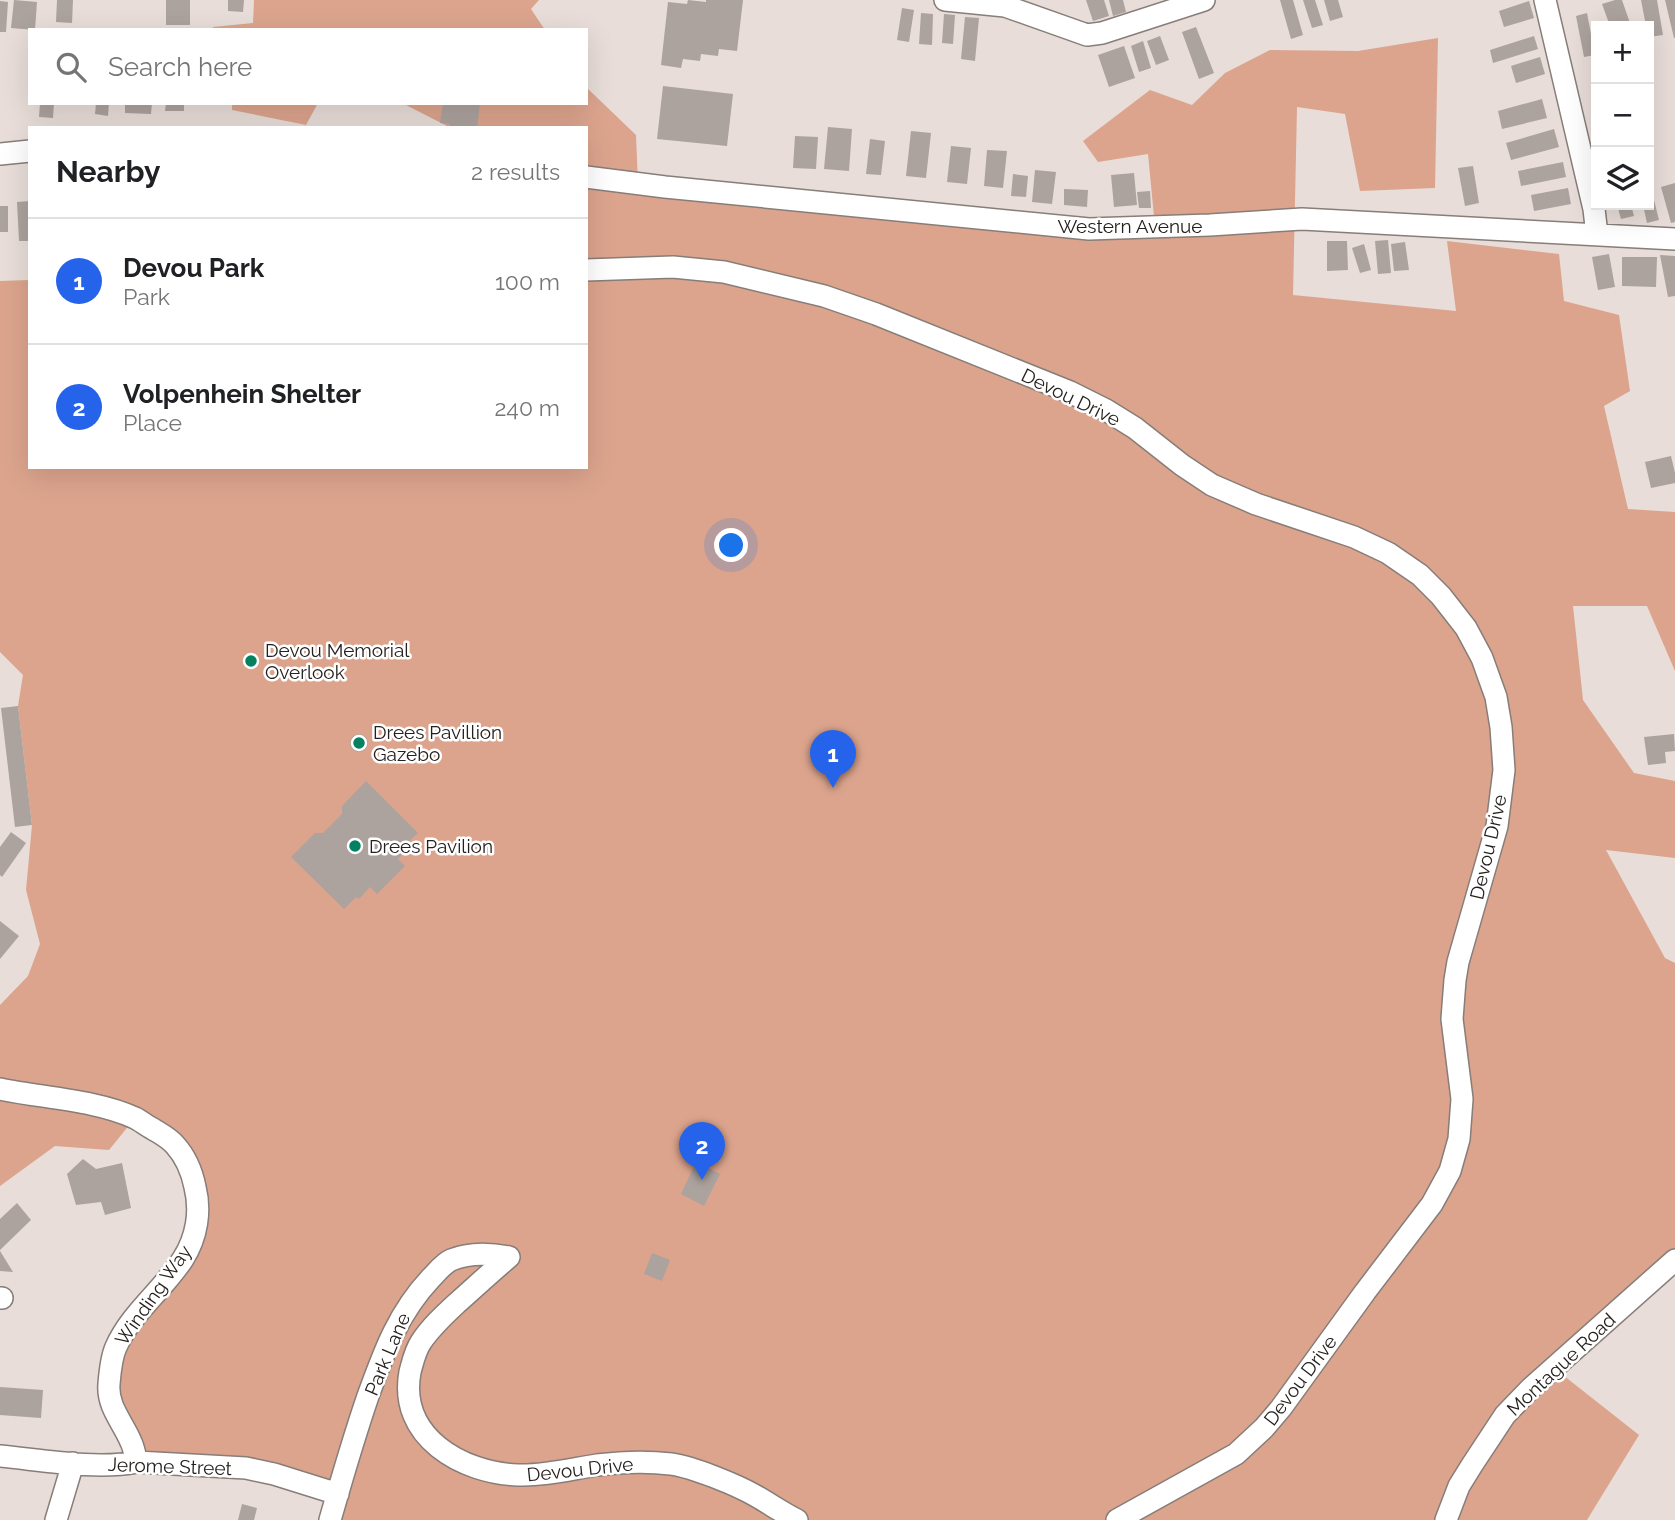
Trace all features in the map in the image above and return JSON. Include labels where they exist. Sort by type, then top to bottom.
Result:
[{"type":"street","points":[[945,0],[1005,6],[1087,35],[1102,33],[1204,0]]},
{"type":"street","points":[[1545,0],[1594,209],[1597,235]]},
{"type":"street","points":[[0,154],[28,151]]},
{"type":"street","name":"Western Avenue","points":[[589,183],[665,187],[1089,229],[1302,219],[1675,239]]},
{"type":"street","name":"Devou Drive","points":[[588,270],[673,267],[724,272],[824,296],[876,314],[1070,392],[1135,428],[1212,485],[1256,504],[1354,537],[1388,553],[1420,575],[1441,596],[1466,628],[1482,657],[1496,697],[1504,770],[1497,826],[1455,980],[1452,1019],[1461,1099],[1459,1139],[1450,1171],[1432,1205],[1264,1428],[1236,1454],[1116,1520]]},
{"type":"street","name":"Winding Way","points":[[0,1088],[103,1107],[135,1118],[173,1143],[192,1174],[198,1199],[195,1233],[184,1257],[130,1322],[113,1356],[108,1387],[111,1403],[131,1442],[137,1462]]},
{"type":"street","name":"Park Lane","points":[[330,1520],[374,1380],[393,1331],[416,1294],[450,1261],[482,1253],[509,1257]]},
{"type":"street","name":"Devou Drive","points":[[509,1257],[435,1323],[414,1356],[408,1385],[415,1418],[422,1430],[442,1451],[481,1470],[519,1475],[631,1462],[670,1464],[694,1470],[753,1494],[792,1519]]},
{"type":"street","name":"Montague Road","points":[[1446,1520],[1465,1475],[1506,1415],[1531,1388],[1675,1260]]},
{"type":"street","name":"Jerome Street","points":[[0,1456],[73,1463],[123,1465],[137,1462],[246,1468],[338,1494]]},
{"type":"street","points":[[56,1520],[73,1463]]},
{"type":"shaded area","points":[[254,0],[539,0],[531,9],[544,28],[213,28],[253,23]]},
{"type":"shaded area","points":[[1438,38],[1435,188],[1360,191],[1345,114],[1297,107],[1293,295],[1456,311],[1447,241],[1559,254],[1564,301],[1619,315],[1630,391],[1604,406],[1628,509],[1675,512],[1675,671],[1647,606],[1573,606],[1583,700],[1634,773],[1675,781],[1675,858],[1606,850],[1665,958],[1675,963],[1675,1260],[1554,1368],[1639,1435],[1587,1520],[330,1520],[337,1494],[320,1489],[137,1462],[115,1414],[113,1356],[184,1257],[192,1174],[135,1118],[109,1150],[55,1146],[0,1186],[0,1005],[28,976],[40,944],[26,890],[32,825],[18,706],[23,675],[0,652],[0,281],[28,280],[28,469],[588,469],[588,126],[447,126],[406,105],[588,105],[588,89],[636,135],[638,183],[1155,227],[1148,154],[1098,162],[1083,141],[1150,90],[1192,105],[1225,73],[1270,50],[1358,51]]},
{"type":"shaded area","points":[[232,105],[317,105],[306,125],[232,110]]},
{"type":"building","points":[[14,0],[37,2],[35,28],[11,28]]},
{"type":"building","points":[[57,0],[73,0],[72,23],[56,22]]},
{"type":"building","points":[[166,0],[190,0],[190,25],[166,25]]},
{"type":"building","points":[[228,0],[244,0],[243,12],[228,11]]},
{"type":"building","points":[[688,0],[743,0],[737,51],[719,49],[718,56],[701,54],[700,61],[683,59],[681,68],[661,65],[668,2],[687,4]]},
{"type":"building","points":[[1086,0],[1104,0],[1109,16],[1093,21]]},
{"type":"building","points":[[1109,0],[1123,0],[1126,12],[1113,16]]},
{"type":"building","points":[[1280,0],[1293,0],[1303,35],[1291,39]]},
{"type":"building","points":[[1303,0],[1315,0],[1323,25],[1312,28]]},
{"type":"building","points":[[1324,0],[1338,0],[1343,17],[1330,21]]},
{"type":"building","points":[[1622,0],[1629,21],[1608,21],[1602,4]]},
{"type":"building","points":[[1641,0],[1657,0],[1663,35],[1654,36],[1654,21],[1645,21]]},
{"type":"building","points":[[1665,0],[1675,0],[1675,38],[1674,38]]},
{"type":"building","points":[[0,1],[8,2],[6,32],[0,32]]},
{"type":"building","points":[[1529,1],[1534,18],[1504,27],[1499,11]]},
{"type":"building","points":[[902,8],[914,10],[909,42],[897,40]]},
{"type":"building","points":[[921,13],[933,14],[932,45],[919,44]]},
{"type":"building","points":[[1587,13],[1591,56],[1584,57],[1576,16]]},
{"type":"building","points":[[944,14],[955,15],[953,44],[942,43]]},
{"type":"building","points":[[965,17],[979,18],[975,61],[961,59]]},
{"type":"building","points":[[1196,27],[1214,73],[1199,79],[1182,32]]},
{"type":"building","points":[[1160,36],[1169,60],[1156,65],[1147,41]]},
{"type":"building","points":[[1534,36],[1538,49],[1493,63],[1490,50]]},
{"type":"building","points":[[1143,41],[1151,68],[1139,72],[1131,46]]},
{"type":"building","points":[[1124,46],[1135,78],[1109,87],[1098,55]]},
{"type":"building","points":[[1540,57],[1545,74],[1516,83],[1511,66]]},
{"type":"building","points":[[663,86],[733,94],[727,146],[657,139]]},
{"type":"building","points":[[1542,99],[1547,118],[1502,129],[1498,111]]},
{"type":"building","points":[[40,105],[54,105],[53,118],[39,117]]},
{"type":"building","points":[[96,105],[109,105],[108,116],[95,114]]},
{"type":"building","points":[[125,105],[152,105],[151,114],[125,113]]},
{"type":"building","points":[[166,105],[184,105],[184,111],[165,111]]},
{"type":"building","points":[[443,105],[480,105],[477,126],[450,126],[440,123]]},
{"type":"building","points":[[828,127],[852,129],[849,171],[824,169]]},
{"type":"building","points":[[1554,129],[1559,147],[1511,160],[1506,143]]},
{"type":"building","points":[[911,131],[931,133],[926,178],[906,176]]},
{"type":"building","points":[[795,136],[818,137],[816,169],[793,168]]},
{"type":"building","points":[[870,139],[885,141],[881,175],[866,174]]},
{"type":"building","points":[[951,146],[971,148],[967,184],[947,182]]},
{"type":"building","points":[[987,150],[1007,151],[1003,188],[984,186]]},
{"type":"building","points":[[1563,162],[1566,177],[1521,186],[1518,171]]},
{"type":"building","points":[[1473,166],[1479,203],[1465,206],[1458,168]]},
{"type":"building","points":[[1035,170],[1056,172],[1052,204],[1032,202]]},
{"type":"building","points":[[1134,173],[1137,205],[1114,207],[1111,175]]},
{"type":"building","points":[[1013,174],[1028,176],[1026,197],[1011,196]]},
{"type":"building","points":[[1675,183],[1675,222],[1671,223],[1661,187]]},
{"type":"building","points":[[1568,188],[1571,204],[1534,211],[1531,195]]},
{"type":"building","points":[[1064,189],[1088,190],[1087,207],[1064,205]]},
{"type":"building","points":[[1150,191],[1151,208],[1139,208],[1137,192]]},
{"type":"building","points":[[1654,200],[1659,220],[1647,223],[1644,210],[1654,210]]},
{"type":"building","points":[[28,201],[28,241],[19,241],[17,202]]},
{"type":"building","points":[[0,206],[8,206],[8,232],[0,232]]},
{"type":"building","points":[[1618,210],[1632,210],[1634,216],[1621,219]]},
{"type":"building","points":[[1388,240],[1391,273],[1378,274],[1375,241]]},
{"type":"building","points":[[1327,241],[1347,241],[1348,270],[1327,271]]},
{"type":"building","points":[[1405,242],[1409,270],[1394,271],[1391,244]]},
{"type":"building","points":[[1364,244],[1371,270],[1360,273],[1352,248]]},
{"type":"building","points":[[1609,254],[1615,287],[1598,290],[1592,257]]},
{"type":"building","points":[[1660,255],[1675,256],[1675,296],[1668,297]]},
{"type":"building","points":[[1622,257],[1657,257],[1656,287],[1622,286]]},
{"type":"building","points":[[1671,456],[1675,483],[1651,488],[1645,462]]},
{"type":"building","points":[[18,706],[32,825],[15,827],[1,708]]},
{"type":"building","name":"Drees Pavillion Gazebo","points":[[359,734],[366,736],[366,750],[359,752],[352,750],[350,743],[352,736]]},
{"type":"building","points":[[1674,734],[1675,751],[1665,752],[1666,763],[1648,765],[1644,737]]},
{"type":"building","name":"Drees Pavilion","points":[[366,781],[418,833],[406,844],[409,847],[398,859],[405,866],[377,894],[370,887],[344,909],[291,857],[315,833],[323,833],[342,814],[342,806]]},
{"type":"building","points":[[11,832],[26,843],[2,877],[0,847]]},
{"type":"building","points":[[0,921],[19,936],[0,959]]},
{"type":"building","points":[[83,1159],[96,1169],[122,1163],[131,1208],[105,1215],[101,1202],[76,1205],[67,1174]]},
{"type":"building","points":[[696,1162],[720,1174],[704,1206],[681,1194]]},
{"type":"building","points":[[17,1203],[31,1220],[0,1250],[0,1219]]},
{"type":"building","points":[[0,1251],[13,1272],[0,1271]]},
{"type":"building","points":[[652,1253],[670,1260],[662,1281],[644,1274]]},
{"type":"building","points":[[0,1387],[43,1390],[41,1418],[0,1415]]},
{"type":"building","points":[[242,1504],[257,1508],[254,1520],[238,1520]]},
{"type":"place","name":"Devou Memorial Overlook","points":[[251,661]]},
{"type":"place","name":"Drees Pavillion Gazebo","points":[[359,743]]},
{"type":"place","name":"Devou Park","points":[[833,788]]},
{"type":"place","name":"Drees Pavilion","points":[[355,846]]},
{"type":"place","name":"Volpenhein Shelter","points":[[702,1180]]}]
